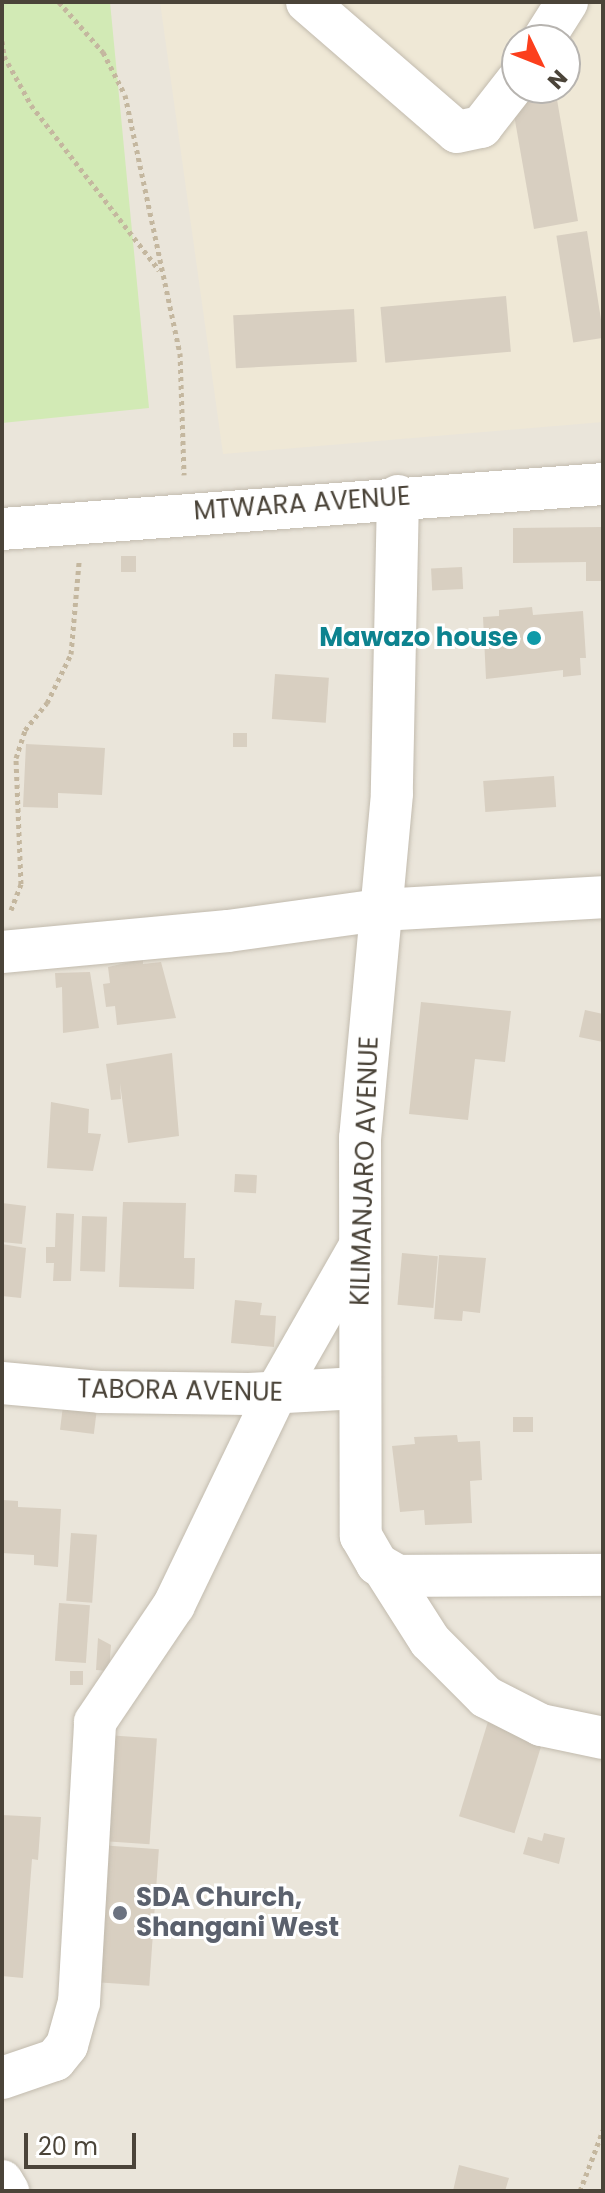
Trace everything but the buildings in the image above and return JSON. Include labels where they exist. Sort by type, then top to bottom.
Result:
[{"type":"street","points":[[307,2],[457,132],[481,127],[501,101]]},
{"type":"street","points":[[553,24],[567,2]]},
{"type":"street","name":"MTWARA AVENUE","points":[[2,529],[398,496],[603,484]]},
{"type":"street","name":"KILIMANJARO AVENUE","points":[[398,496],[392,794],[360,1138],[361,1536],[430,1641],[486,1697],[541,1725],[603,1738]]},
{"type":"street","points":[[2,952],[228,931],[380,910],[603,897]]},
{"type":"street","points":[[2,2078],[43,2067],[67,2045],[79,2002],[95,1722],[174,1605],[276,1393],[361,1245]]},
{"type":"street","name":"TABORA AVENUE","points":[[2,1383],[100,1392],[276,1393],[359,1388]]},
{"type":"street","points":[[386,1572],[486,1577],[603,1575]]},
{"type":"street","points":[[2,2181],[8,2191]]},
{"type":"path","points":[[59,2],[103,52],[125,95],[160,271],[180,353],[181,454],[189,512]]},
{"type":"path","points":[[2,41],[3,56],[31,105],[160,271]]},
{"type":"path","points":[[2,920],[14,906],[21,884],[16,758],[25,730],[47,703],[71,654],[83,521]]},
{"type":"path","points":[[580,2191],[603,2130]]},
{"type":"shaded area","points":[[2,2],[603,2],[603,2191],[2,2191]]},
{"type":"shaded area","points":[[160,2],[603,2],[603,422],[223,454]]},
{"type":"green space","points":[[2,2],[110,2],[149,408],[2,423]]},
{"type":"place","name":"Mawazo house","points":[[534,638]]},
{"type":"place","name":"SDA Church, Shangani West","points":[[120,1913]]}]
